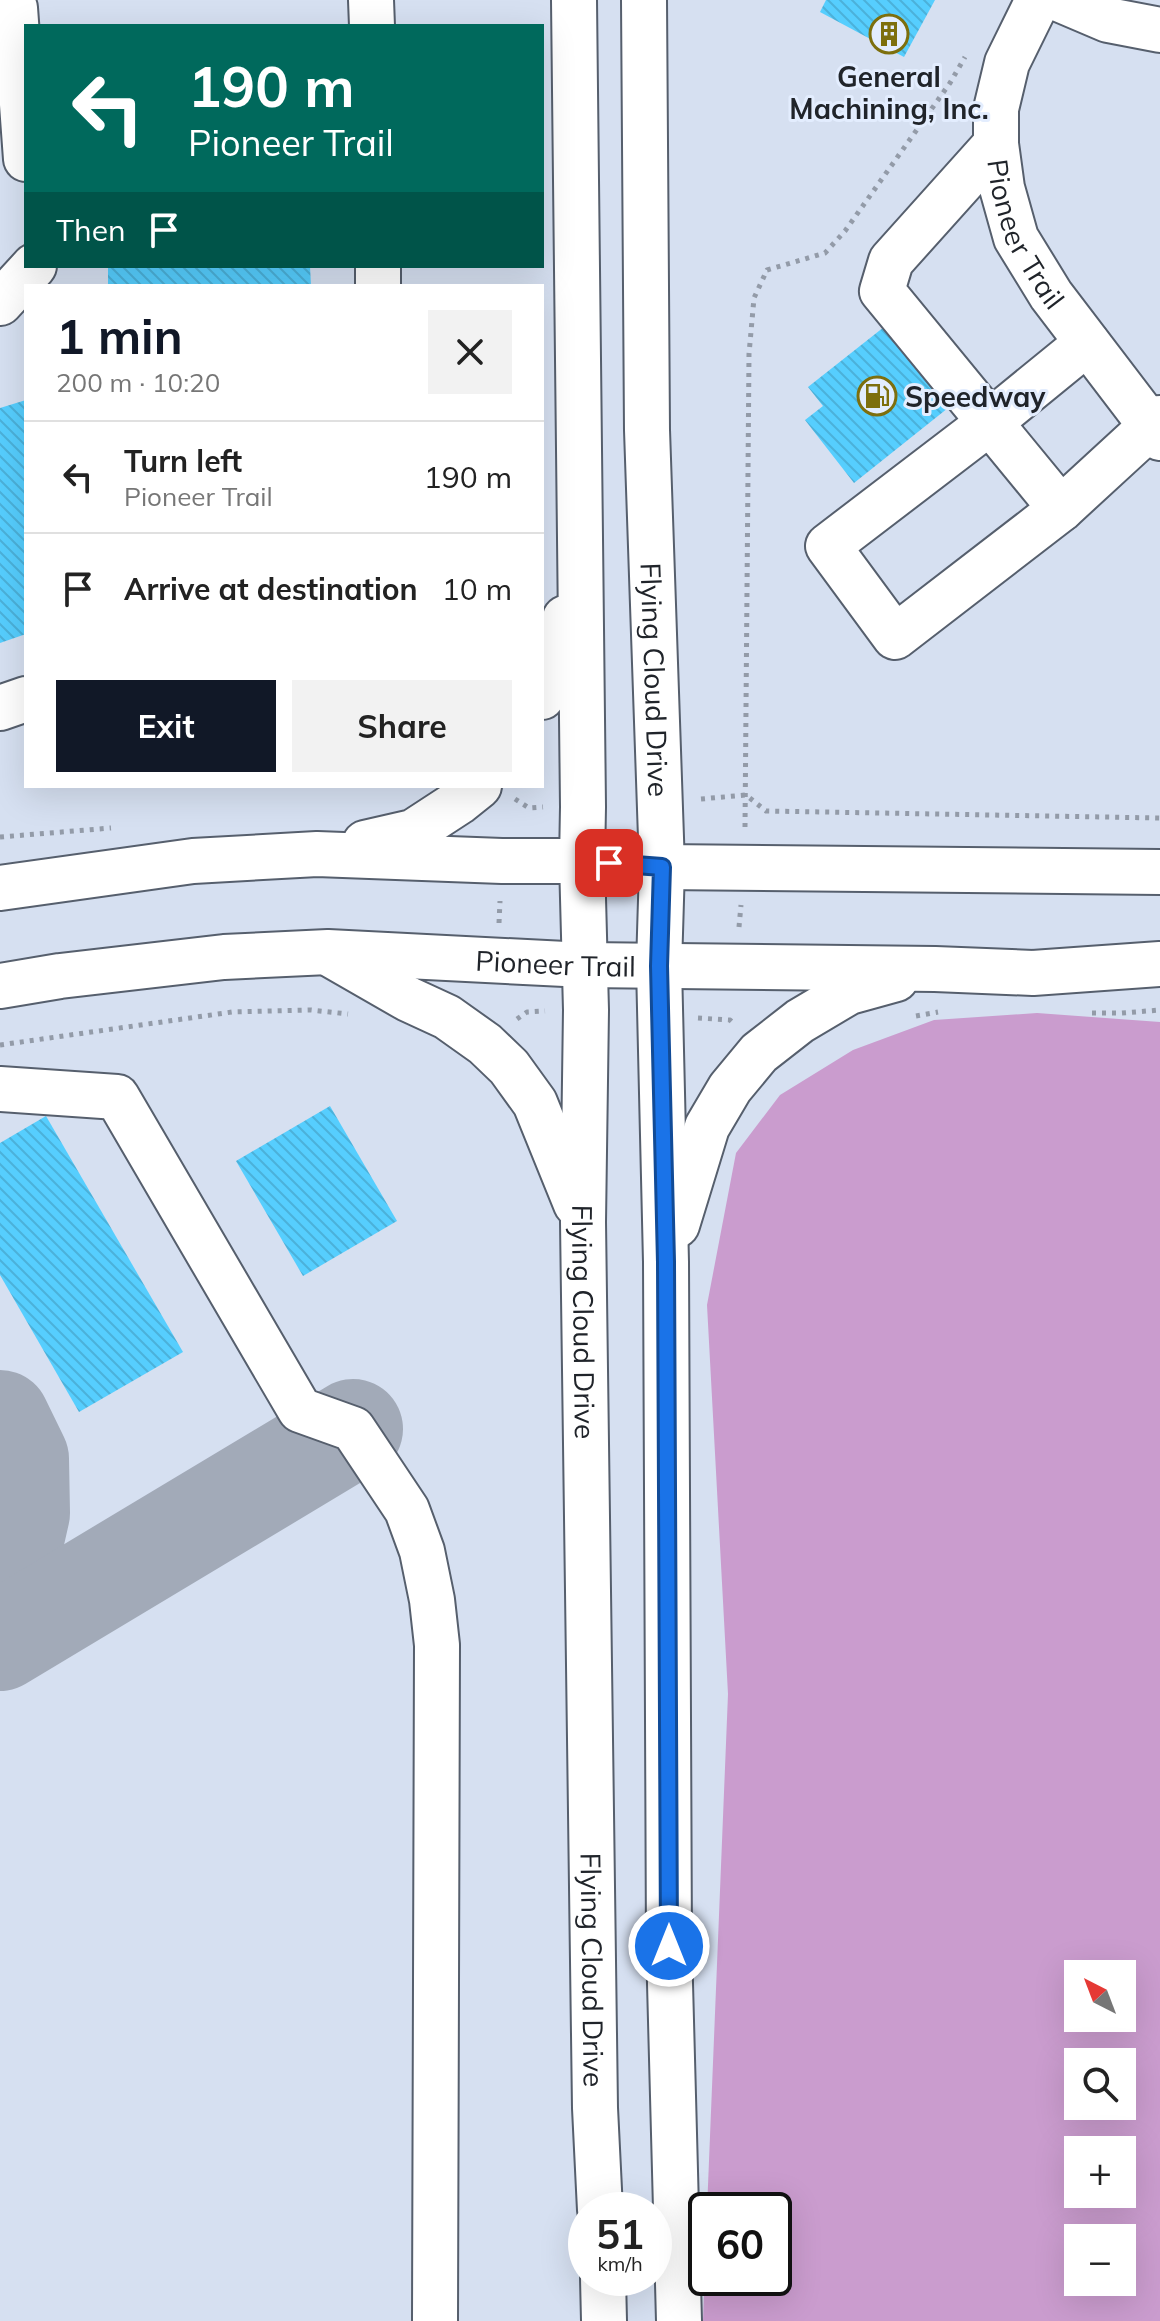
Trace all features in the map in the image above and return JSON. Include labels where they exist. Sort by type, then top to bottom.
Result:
[{"type":"main road","points":[[371,0],[372,24]]},
{"type":"main road","name":"Flying Cloud Drive","points":[[574,0],[585,965],[583,1222],[595,2108],[599,2192]]},
{"type":"main road","name":"Flying Cloud Drive","points":[[644,0],[647,430],[662,867],[659,966],[666,1262],[669,1946],[679,2321]]},
{"type":"main road","name":"Pioneer Trail","points":[[1038,0],[1007,63],[996,109],[996,144],[1002,188],[1016,238],[1051,295],[1157,427]]},
{"type":"main road","points":[[1061,0],[1108,20],[1160,30]]},
{"type":"main road","points":[[14,9],[24,134]]},
{"type":"main road","points":[[996,144],[891,261],[882,291],[1061,509]]},
{"type":"main road","points":[[0,303],[32,268]]},
{"type":"main road","points":[[1087,343],[989,423],[828,546],[895,637],[1061,509],[1157,427]]},
{"type":"main road","points":[[544,693],[579,561]]},
{"type":"main road","points":[[0,708],[24,700]]},
{"type":"main road","points":[[317,854],[413,832],[459,802],[500,793]]},
{"type":"main road","points":[[0,888],[193,861],[317,854],[582,861],[662,867],[1160,872]]},
{"type":"main road","points":[[328,952],[408,999],[447,1017],[485,1044],[509,1067],[535,1103],[583,1222]]},
{"type":"main road","name":"Pioneer Trail","points":[[0,986],[224,957],[328,952],[585,965],[1033,973],[1160,964]]},
{"type":"main road","points":[[666,1262],[707,1127],[730,1088],[759,1053],[800,1021],[849,992],[935,969]]},
{"type":"main road","points":[[0,1089],[117,1097],[300,1410],[353,1429],[407,1510],[422,1551],[437,1645],[435,2321]]},
{"type":"main road","points":[[603,2296],[604,2321]]},
{"type":"path","points":[[730,1020],[737,966],[746,795],[749,354],[754,298],[767,270],[825,253],[845,231],[950,83],[966,55]]},
{"type":"path","points":[[500,793],[529,808],[583,807]]},
{"type":"path","points":[[497,960],[504,819],[500,793]]},
{"type":"path","points":[[660,802],[746,795],[766,811],[1160,818]]},
{"type":"shaded area","points":[[1037,1013],[1160,1022],[1160,2321],[703,2321],[704,2296],[792,2296],[792,2192],[708,2192],[728,1694],[707,1305],[736,1153],[780,1095],[853,1050],[934,1020]]},
{"type":"building","name":"General Machining, Inc.","points":[[826,0],[935,0],[904,57],[820,12]]},
{"type":"building","points":[[108,268],[310,268],[311,284],[108,284]]},
{"type":"building","name":"Speedway","points":[[884,327],[948,408],[854,483],[805,420],[823,406],[808,387]]},
{"type":"building","points":[[24,401],[24,635],[0,643],[0,408]]},
{"type":"building","points":[[330,1106],[397,1221],[303,1276],[236,1161]]},
{"type":"building","points":[[46,1116],[183,1352],[79,1412],[0,1275],[0,1143]]},
{"type":"taxiway","points":[[0,1420],[19,1459],[20,1513],[0,1593]]},
{"type":"taxiway","points":[[0,1641],[353,1429]]},
{"type":"place","name":"General Machining, Inc.","points":[[889,34]]},
{"type":"place","name":"Speedway","points":[[877,396]]},
{"type":"route","points":[[609,863],[662,867],[659,966],[666,1262],[669,1946]]}]
